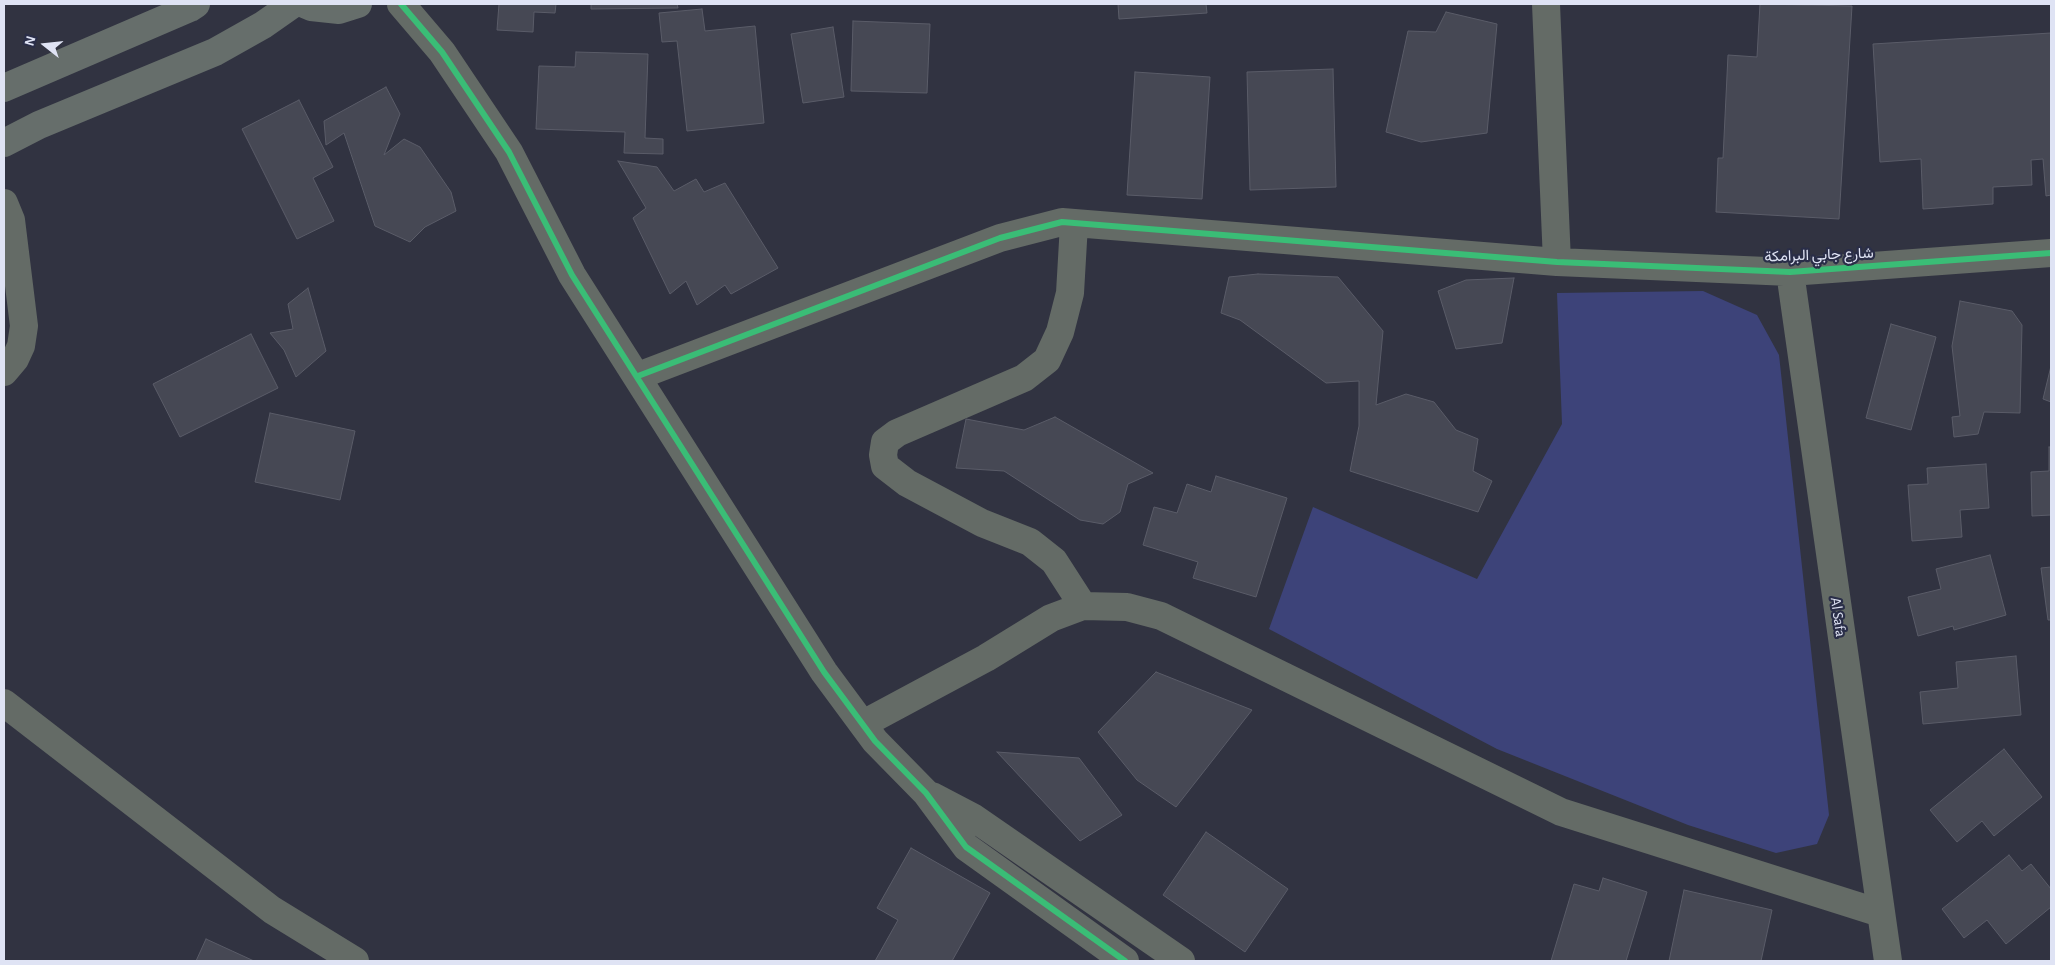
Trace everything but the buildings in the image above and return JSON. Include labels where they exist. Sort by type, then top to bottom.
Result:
[{"type":"main road","points":[[4,88],[196,4]]},
{"type":"main road","points":[[4,143],[38,125],[215,52],[293,4]]},
{"type":"main road","points":[[304,4],[311,7],[339,10],[358,4]]},
{"type":"street","points":[[401,4],[442,52],[509,152],[572,275],[638,376],[824,672],[875,741],[926,793],[966,847],[1125,961]]},
{"type":"street","points":[[1546,4],[1556,262]]},
{"type":"street","points":[[4,203],[11,220],[24,326],[21,346],[15,359],[4,372]]},
{"type":"street","name":"شارع جابي البرامكة","points":[[638,376],[1000,238],[1062,222],[1556,262],[1790,272],[2051,253]]},
{"type":"street","points":[[1074,224],[1070,293],[1060,332],[1046,360],[1024,378],[897,432],[884,442],[883,454],[885,466],[907,483],[982,523],[1030,542],[1054,561],[1083,606]]},
{"type":"street","name":"Al Safa","points":[[1790,272],[1888,961]]},
{"type":"street","points":[[863,724],[986,658],[1051,618],[1083,606],[1127,607],[1161,616],[1561,812],[1880,913]]},
{"type":"street","points":[[4,703],[272,910],[355,961]]},
{"type":"street","points":[[926,793],[974,818],[1181,961]]},
{"type":"shaded area","points":[[1703,291],[1757,315],[1779,355],[1829,815],[1817,844],[1776,853],[1688,825],[1497,749],[1269,629],[1313,507],[1477,579],[1562,424],[1557,293]]},
{"type":"cycle path","points":[[401,4],[442,52],[509,152],[572,275],[824,672],[875,741],[926,793],[966,847],[1125,961]]},
{"type":"cycle path","points":[[638,376],[1000,238],[1062,222],[1557,262],[1790,272],[2051,253]]}]
